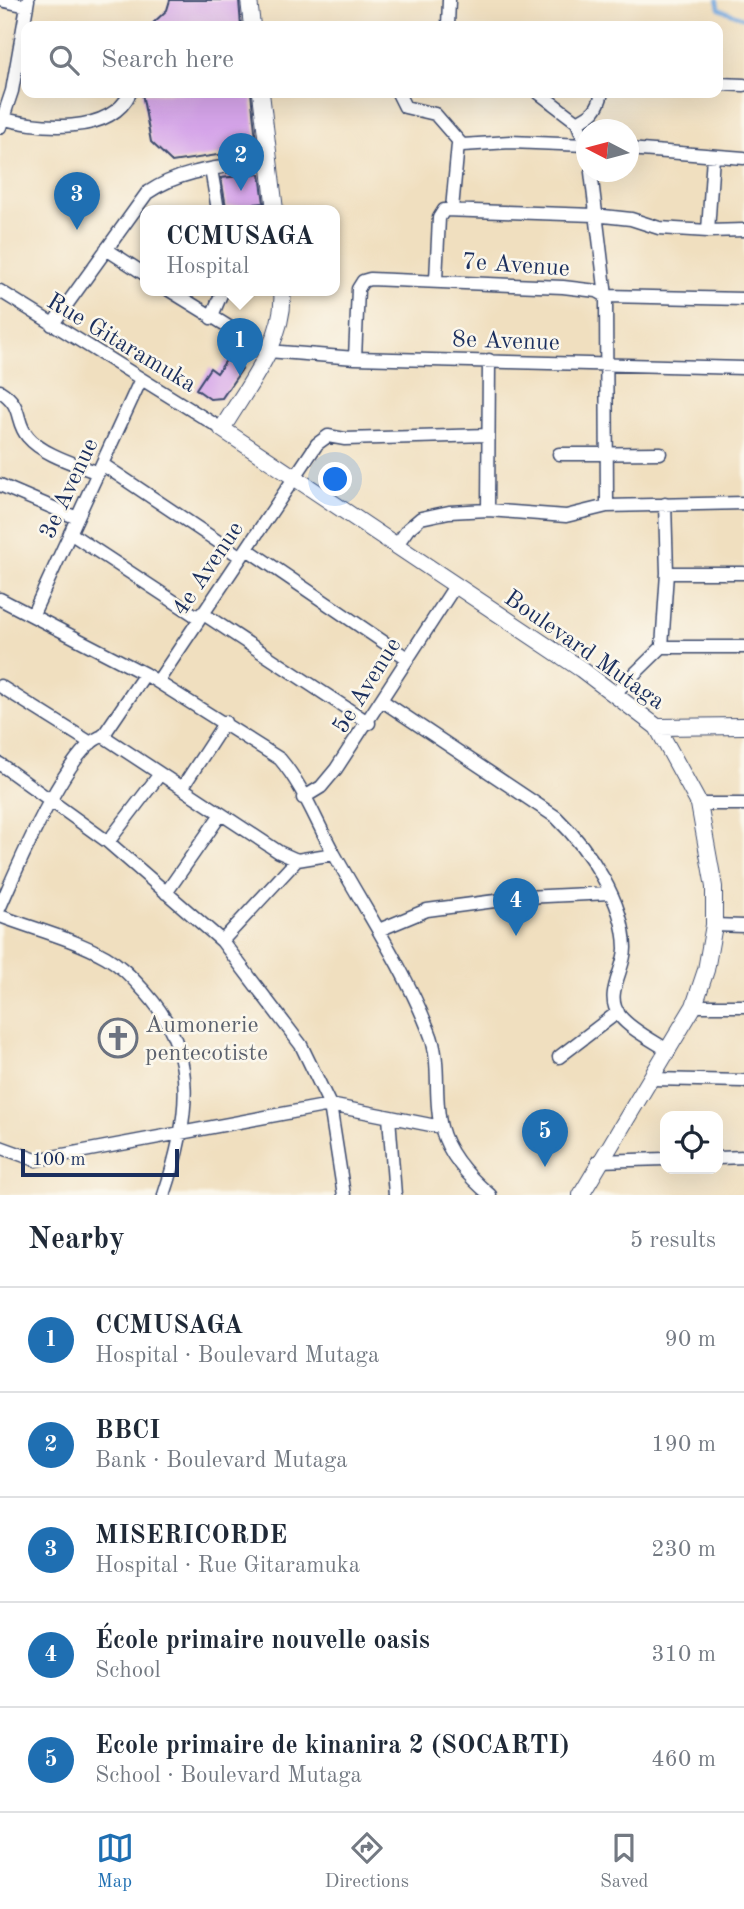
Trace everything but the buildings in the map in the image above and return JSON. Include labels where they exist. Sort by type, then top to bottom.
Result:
[{"type":"street","points":[[0,0],[27,3],[26,21]]},
{"type":"street","points":[[249,0],[251,21]]},
{"type":"street","points":[[448,21],[449,0]]},
{"type":"street","points":[[21,44],[1,122],[85,126],[124,105],[128,98]]},
{"type":"street","points":[[723,84],[744,85]]},
{"type":"street","points":[[262,98],[274,205]]},
{"type":"street","points":[[400,98],[405,107],[435,114],[458,144],[452,209]]},
{"type":"street","points":[[546,98],[576,121]]},
{"type":"street","points":[[583,119],[593,114],[601,98]]},
{"type":"street","points":[[458,144],[576,145]]},
{"type":"street","points":[[639,150],[744,159]]},
{"type":"street","points":[[708,232],[713,156]]},
{"type":"street","points":[[52,325],[147,193],[163,182],[184,174],[270,160]]},
{"type":"street","points":[[211,169],[217,205]]},
{"type":"street","points":[[592,182],[606,296],[607,506]]},
{"type":"street","points":[[436,280],[439,218],[444,210],[594,215],[631,219],[659,228],[708,232],[744,230]]},
{"type":"street","points":[[106,249],[140,272]]},
{"type":"street","name":"7e Avenue","points":[[355,358],[359,284],[370,279],[563,287],[606,296],[744,299]]},
{"type":"street","name":"Rue Gitaramuka","points":[[0,291],[222,429]]},
{"type":"street","points":[[178,296],[268,351]]},
{"type":"street","points":[[211,318],[220,296]]},
{"type":"street","points":[[222,429],[268,351],[284,311],[283,296]]},
{"type":"street","name":"8e Avenue","points":[[268,351],[355,358],[744,368]]},
{"type":"street","points":[[488,510],[489,360]]},
{"type":"street","name":"3e Avenue","points":[[33,614],[141,379]]},
{"type":"street","points":[[0,391],[14,401],[26,435],[37,445],[100,469],[244,553],[407,657]]},
{"type":"street","name":"Boulevard Mutaga","points":[[222,429],[614,694],[657,727],[699,804],[711,858],[714,925],[706,970],[694,1006],[652,1079],[598,1161],[581,1195]]},
{"type":"street","name":"4e Avenue","points":[[158,681],[267,514],[295,480],[317,444],[328,436],[345,439],[488,436]]},
{"type":"street","points":[[559,454],[607,451],[660,453]]},
{"type":"street","points":[[0,485],[77,518]]},
{"type":"street","points":[[396,546],[408,528],[421,518],[449,512],[488,510],[566,516],[607,506],[744,503]]},
{"type":"street","points":[[614,694],[662,647],[667,573],[666,504]]},
{"type":"street","points":[[70,533],[369,723]]},
{"type":"street","points":[[667,573],[744,573]]},
{"type":"street","name":"5e Avenue","points":[[303,798],[321,787],[369,723],[407,657],[455,586]]},
{"type":"street","points":[[0,599],[158,681],[280,759],[293,775],[334,854],[379,930],[431,1035],[438,1071],[441,1127],[464,1172],[490,1195]]},
{"type":"street","points":[[662,647],[744,647]]},
{"type":"street","points":[[0,907],[48,801],[91,743],[103,736],[145,674]]},
{"type":"street","points":[[0,686],[91,743]]},
{"type":"street","points":[[381,700],[556,817],[594,860],[610,893],[625,950],[615,984],[614,1000],[618,1012],[669,1051]]},
{"type":"street","points":[[182,788],[225,722]]},
{"type":"street","points":[[657,727],[744,726]]},
{"type":"street","points":[[103,736],[221,814],[297,860]]},
{"type":"street","points":[[0,764],[108,842],[222,941],[301,1045],[330,1105],[344,1195]]},
{"type":"street","points":[[108,842],[160,774]]},
{"type":"street","points":[[699,804],[744,804]]},
{"type":"street","points":[[166,893],[221,814]]},
{"type":"street","points":[[222,941],[297,860],[334,854]]},
{"type":"street","points":[[379,930],[427,909],[525,897],[610,893]]},
{"type":"street","points":[[0,916],[105,957],[127,972],[167,1020],[182,1056],[183,1132],[166,1194]]},
{"type":"street","points":[[714,925],[744,926]]},
{"type":"street","points":[[694,1006],[744,1006]]},
{"type":"street","points":[[559,1057],[618,1012]]},
{"type":"street","points":[[652,1079],[744,1082]]},
{"type":"street","points":[[0,1148],[36,1160],[87,1153],[330,1105],[441,1127]]},
{"type":"street","points":[[389,1117],[395,1195]]},
{"type":"street","points":[[723,1158],[744,1157]]},
{"type":"street","points":[[598,1161],[660,1159]]},
{"type":"waterway","points":[[717,0],[719,9],[744,18]]},
{"type":"place","name":"BBCI","points":[[241,191]]},
{"type":"place","name":"MISERICORDE","points":[[77,230]]},
{"type":"place","name":"CCMUSAGA","points":[[240,376]]},
{"type":"place","name":"École primaire nouvelle oasis","points":[[516,936]]},
{"type":"place","name":"Aumonerie pentecotiste","points":[[118,1038]]},
{"type":"place","name":"Ecole primaire de kinanira 2 (SOCARTI)","points":[[545,1167]]}]
